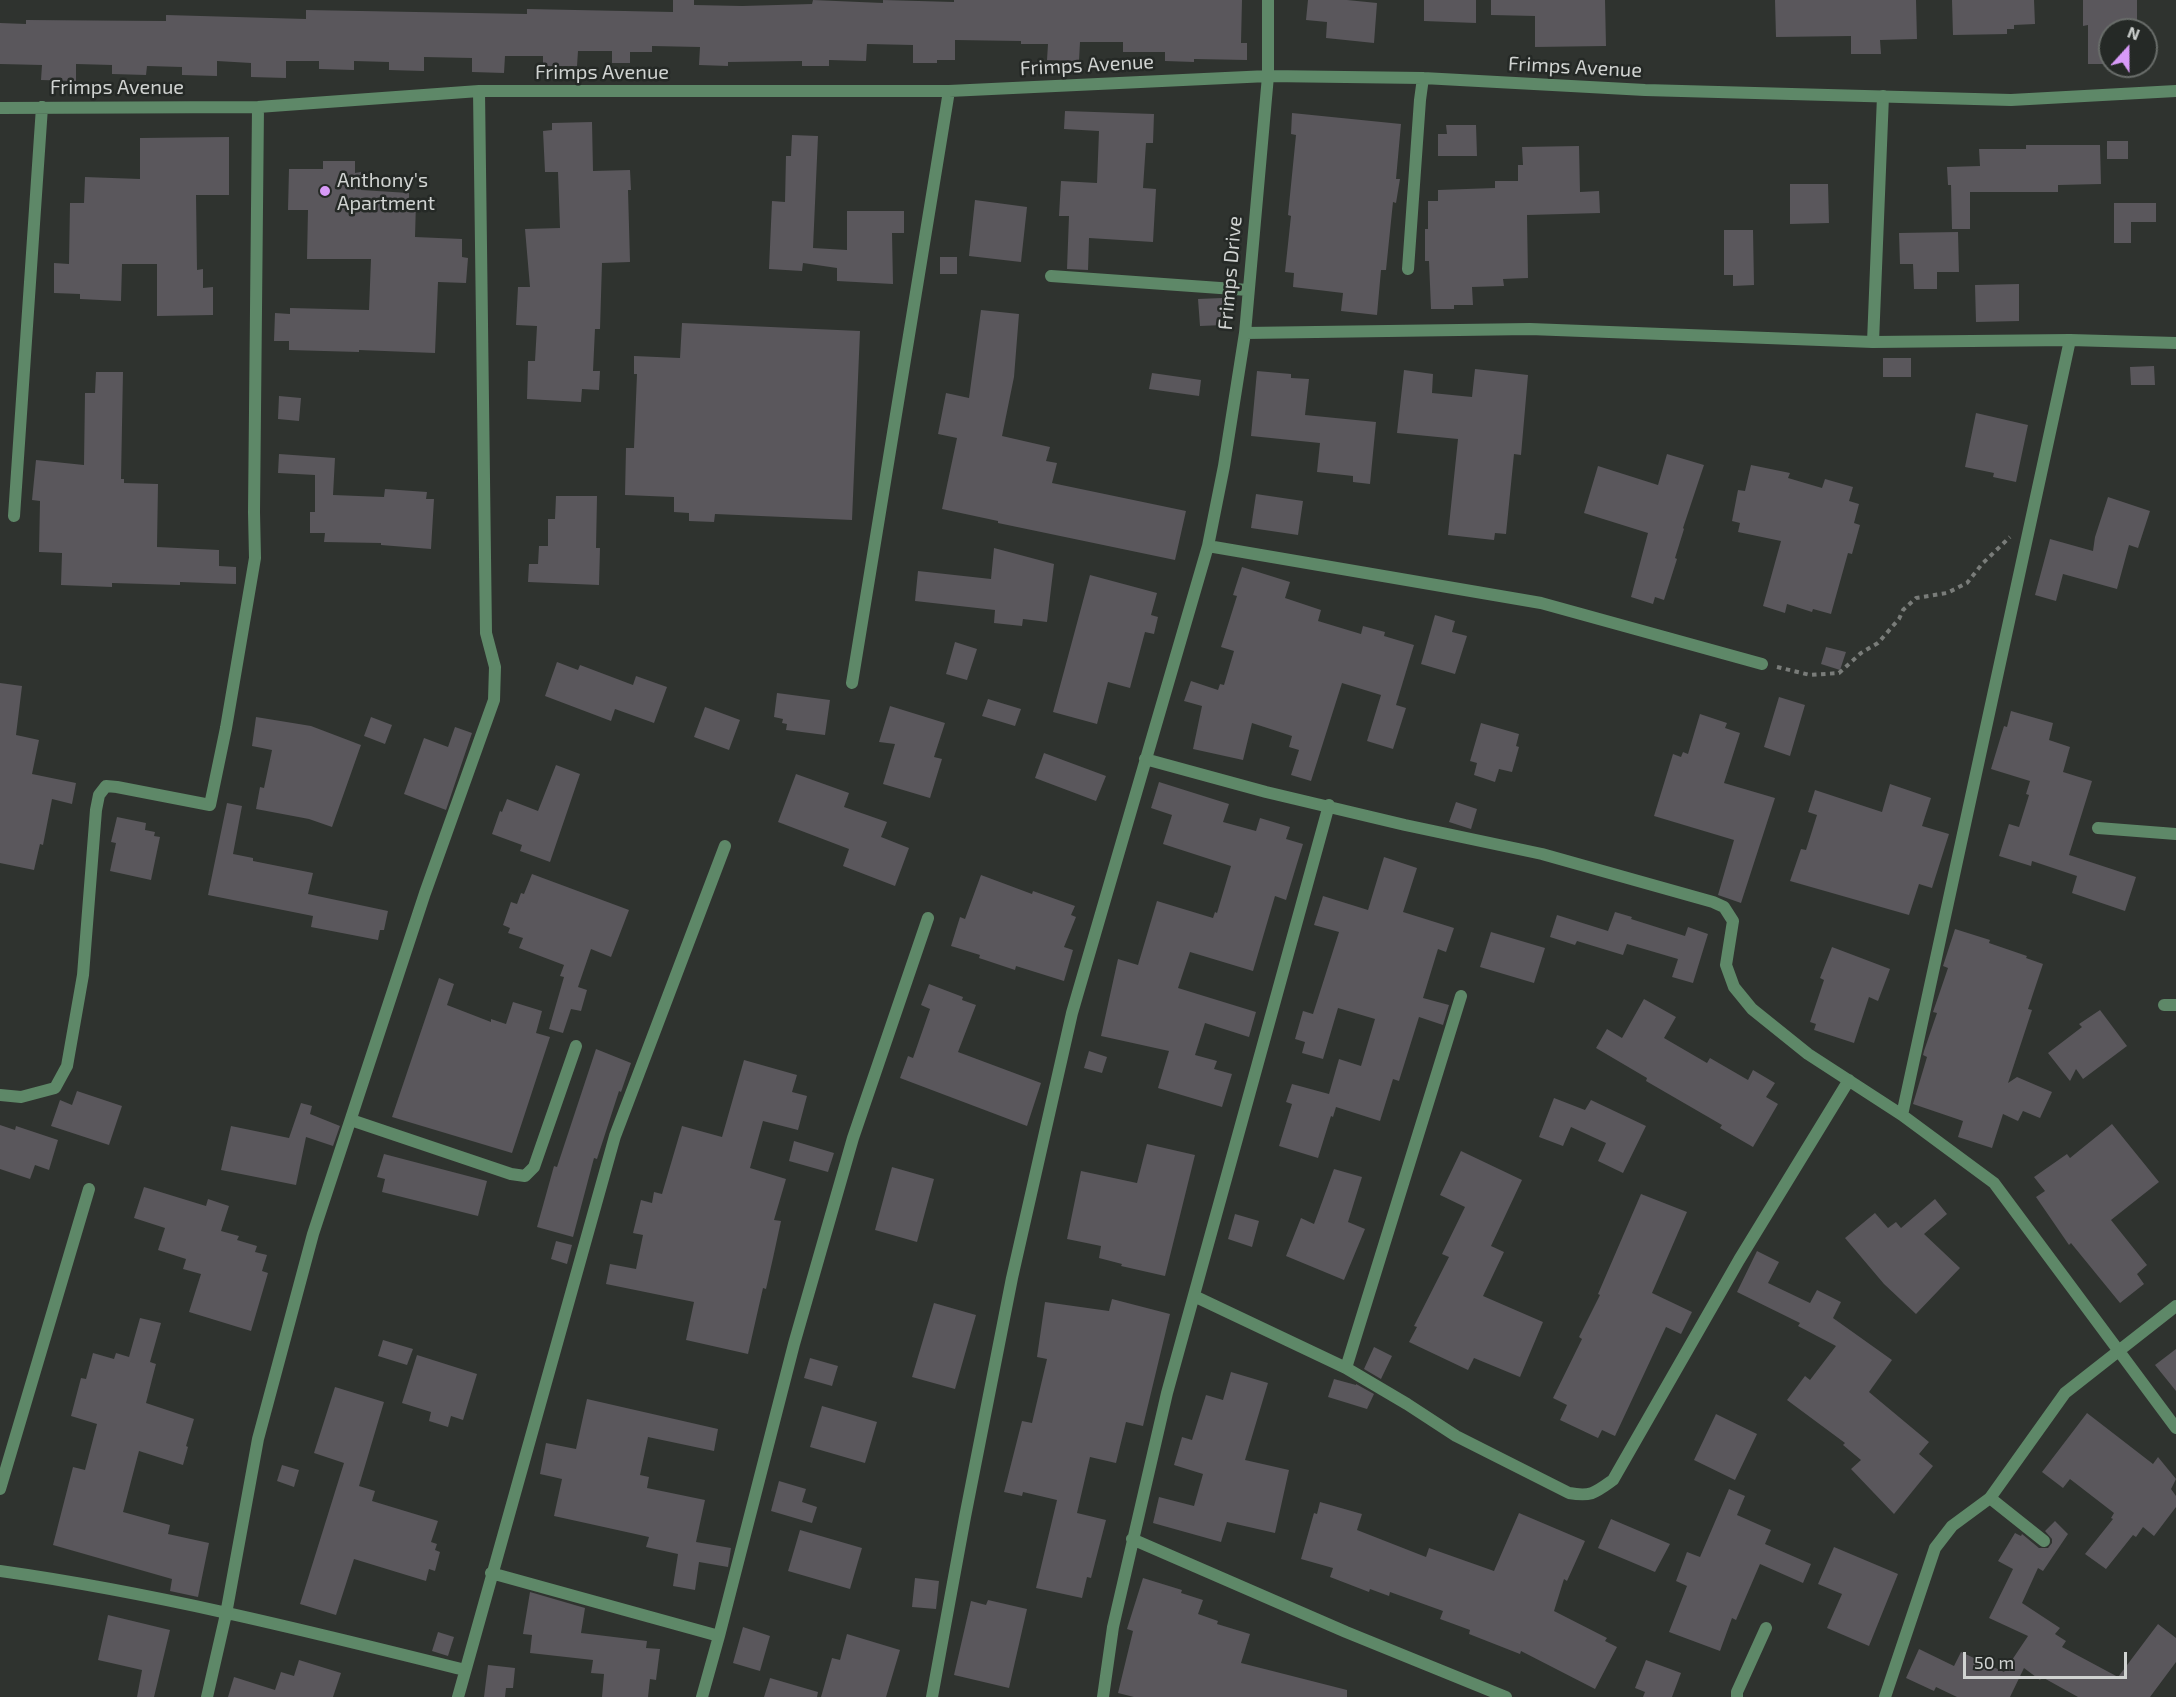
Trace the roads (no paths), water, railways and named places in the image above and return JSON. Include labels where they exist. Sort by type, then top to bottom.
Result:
[{"type":"street","name":"Frimps Drive","points":[[932,1697],[1014,1267],[1072,1014],[1208,546],[1224,466],[1245,333],[1268,76],[1268,0]]},
{"type":"street","name":"Frimps Avenue","points":[[0,108],[258,107],[479,91],[949,91],[1268,76],[1423,78],[1645,90],[2011,100],[2176,91]]},
{"type":"street","points":[[1408,269],[1423,78]]},
{"type":"street","points":[[207,1697],[226,1614],[258,1439],[313,1234],[425,893],[494,700],[495,667],[486,633],[479,91]]},
{"type":"street","points":[[852,683],[949,91]]},
{"type":"street","points":[[1873,342],[1883,96]]},
{"type":"street","points":[[14,516],[42,107]]},
{"type":"street","points":[[0,1095],[21,1097],[55,1088],[67,1066],[83,975],[99,795],[106,786],[210,805],[226,728],[255,558],[258,107]]},
{"type":"street","points":[[1051,276],[1248,290]]},
{"type":"street","points":[[1245,333],[1530,329],[1873,342],[2070,340],[2176,343]]},
{"type":"street","points":[[1902,1115],[2070,340]]},
{"type":"street","points":[[1208,546],[1541,603],[1762,664]]},
{"type":"street","points":[[1145,759],[1266,792],[1542,854],[1719,903],[1733,921],[1726,965],[1734,987],[1752,1009],[1808,1054],[1902,1115],[1994,1183],[2176,1428]]},
{"type":"street","points":[[1103,1697],[1113,1627],[1167,1393],[1329,806]]},
{"type":"street","points":[[2098,828],[2176,834]]},
{"type":"street","points":[[458,1697],[615,1136],[725,846]]},
{"type":"street","points":[[702,1697],[794,1344],[853,1138],[928,918]]},
{"type":"street","points":[[1346,1368],[1461,996]]},
{"type":"street","points":[[351,1120],[511,1174],[525,1176],[534,1167],[576,1046]]},
{"type":"street","points":[[1194,1296],[1346,1368],[1456,1436],[1569,1493],[1584,1496],[1599,1490],[1612,1480],[1739,1260],[1849,1080]]},
{"type":"street","points":[[0,1489],[89,1189]]},
{"type":"street","points":[[1885,1697],[1935,1548],[1952,1526],[1990,1498],[2065,1393],[2176,1306]]},
{"type":"street","points":[[1990,1498],[2044,1540]]},
{"type":"street","points":[[1132,1539],[1346,1632],[1506,1697]]},
{"type":"street","points":[[0,1571],[75,1582],[226,1614],[465,1670]]},
{"type":"street","points":[[491,1573],[719,1636]]},
{"type":"street","points":[[1737,1697],[1737,1692],[1766,1628]]},
{"type":"place","name":"Anthony's Apartment","points":[[325,191]]}]
